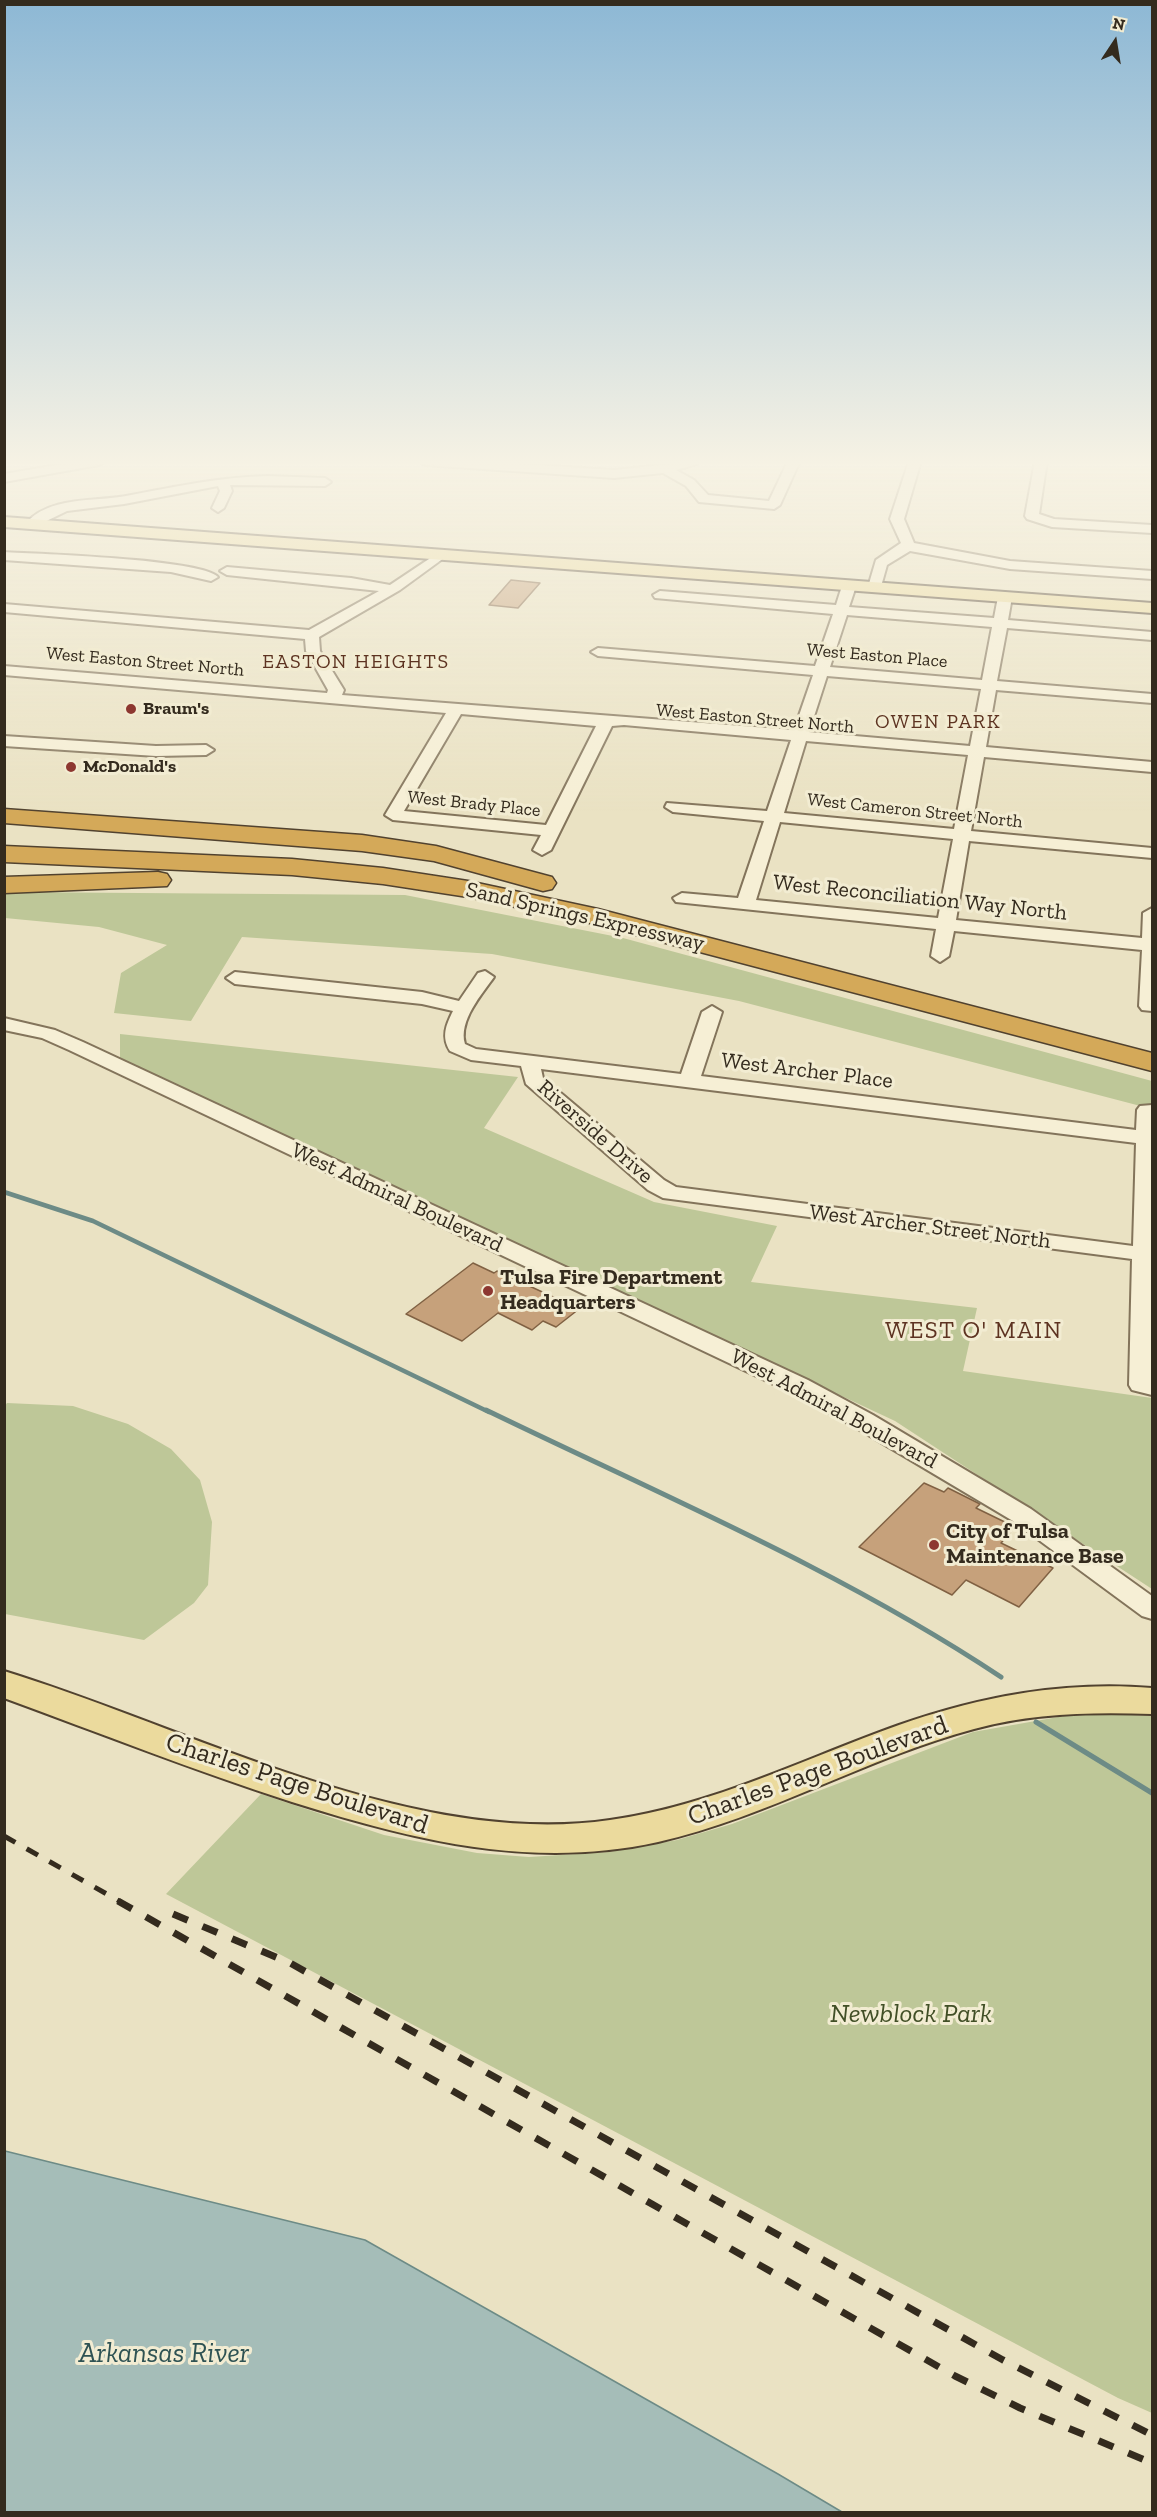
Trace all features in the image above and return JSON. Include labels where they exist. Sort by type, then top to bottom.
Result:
[{"type":"highway","points":[[4,816],[304,837],[393,848],[436,854],[591,896]]},
{"type":"highway","name":"Sand Springs Expressway","points":[[4,839],[234,848],[347,856],[468,872],[591,896],[1152,1041]]},
{"type":"highway","name":"Sand Springs Expressway","points":[[4,854],[292,867],[383,876],[468,889],[589,915],[1152,1062]]},
{"type":"highway","points":[[4,885],[254,879],[375,887],[468,889]]},
{"type":"main road","points":[[750,578],[1152,608]]},
{"type":"main road","name":"Charles Page Boulevard","points":[[4,1684],[212,1761],[379,1815],[482,1836],[532,1840],[612,1836],[691,1819],[741,1803],[916,1734],[997,1710],[1089,1698],[1152,1701]]},
{"type":"street","points":[[311,578],[390,588]]},
{"type":"street","points":[[4,608],[312,634],[390,588],[413,578]]},
{"type":"street","points":[[874,587],[876,578]]},
{"type":"street","points":[[745,905],[849,586]]},
{"type":"street","points":[[660,595],[1152,636]]},
{"type":"street","points":[[940,956],[1005,597]]},
{"type":"street","points":[[312,634],[313,651],[336,690],[332,699]]},
{"type":"street","name":"West Easton Place","points":[[598,652],[1152,699]]},
{"type":"street","name":"West Easton Street North","points":[[4,669],[606,722],[623,727],[799,739],[1146,770]]},
{"type":"street","name":"West Brady Place","points":[[456,709],[393,815],[551,831]]},
{"type":"street","points":[[542,850],[606,722]]},
{"type":"street","points":[[4,741],[51,741],[174,753],[206,750]]},
{"type":"street","name":"West Cameron Street North","points":[[673,807],[1152,853]]},
{"type":"street","name":"West Reconciliation Way North","points":[[682,898],[1152,945]]},
{"type":"street","points":[[1149,1006],[1152,913]]},
{"type":"street","points":[[235,978],[422,998],[462,1006],[485,977]]},
{"type":"street","name":"West Archer Place","points":[[462,1006],[453,1041],[462,1050],[530,1062],[1146,1138]]},
{"type":"street","points":[[689,1081],[712,1012]]},
{"type":"street","name":"West Admiral Boulevard","points":[[4,1024],[35,1030],[68,1042],[799,1386],[864,1421],[1022,1515],[1152,1609]]},
{"type":"street","name":"Riverside Drive","points":[[530,1062],[533,1080],[656,1185],[671,1193],[707,1199]]},
{"type":"street","points":[[1147,1110],[1147,1386]]},
{"type":"street","name":"West Archer Street North","points":[[707,1199],[1147,1255]]},
{"type":"green space","points":[[5,892],[405,895],[623,938],[1152,1081],[1152,1109],[739,1001],[492,954],[242,937],[191,1021],[114,1013],[121,973],[167,945],[99,927],[5,918]]},
{"type":"green space","points":[[120,1034],[518,1077],[484,1128],[654,1202],[777,1226],[751,1282],[977,1308],[963,1371],[1152,1398],[1152,1589],[895,1421],[120,1058]]},
{"type":"green space","points":[[7,1403],[73,1406],[128,1424],[171,1449],[200,1480],[212,1522],[208,1585],[194,1603],[144,1640],[5,1614],[4,1407]]},
{"type":"green space","name":"Newblock Park","points":[[1108,1714],[1152,1716],[1152,2413],[1118,2398],[166,1894],[261,1794],[384,1835],[477,1853],[529,1857],[609,1852],[677,1840],[732,1824],[973,1732],[1064,1716]]},
{"type":"water","name":"Arkansas River","points":[[5,2151],[365,2240],[842,2512],[5,2512]]},
{"type":"building","points":[[511,580],[540,583],[518,608],[489,605]]},
{"type":"building","name":"Tulsa Fire Department Headquarters","points":[[473,1263],[494,1273],[497,1271],[579,1309],[556,1327],[543,1321],[532,1330],[498,1313],[462,1341],[406,1314]]},
{"type":"building","name":"City of Tulsa Maintenance Base","points":[[924,1483],[944,1492],[948,1488],[980,1504],[976,1508],[1015,1527],[1001,1543],[1053,1568],[1019,1607],[966,1580],[952,1595],[859,1547]]},
{"type":"waterway","points":[[4,1192],[93,1221],[489,1412]]},
{"type":"waterway","points":[[486,1410],[683,1503],[813,1568],[940,1638],[1001,1677]]},
{"type":"waterway","points":[[1036,1722],[1152,1793]]},
{"type":"railway","points":[[4,1836],[121,1902]]},
{"type":"railway","points":[[118,1901],[955,2376],[1020,2408],[1152,2463]]},
{"type":"railway","points":[[173,1914],[290,1963],[1003,2360],[1152,2435]]},
{"type":"place","name":"Braum's","points":[[131,709]]},
{"type":"place","name":"McDonald's","points":[[71,767]]},
{"type":"place","name":"Tulsa Fire Department Headquarters","points":[[488,1291]]},
{"type":"place","name":"City of Tulsa Maintenance Base","points":[[934,1545]]},
{"type":"district","name":"EASTON HEIGHTS","points":[[356,662]]},
{"type":"district","name":"OWEN PARK","points":[[938,722]]},
{"type":"district","name":"WEST O' MAIN","points":[[974,1331]]}]
